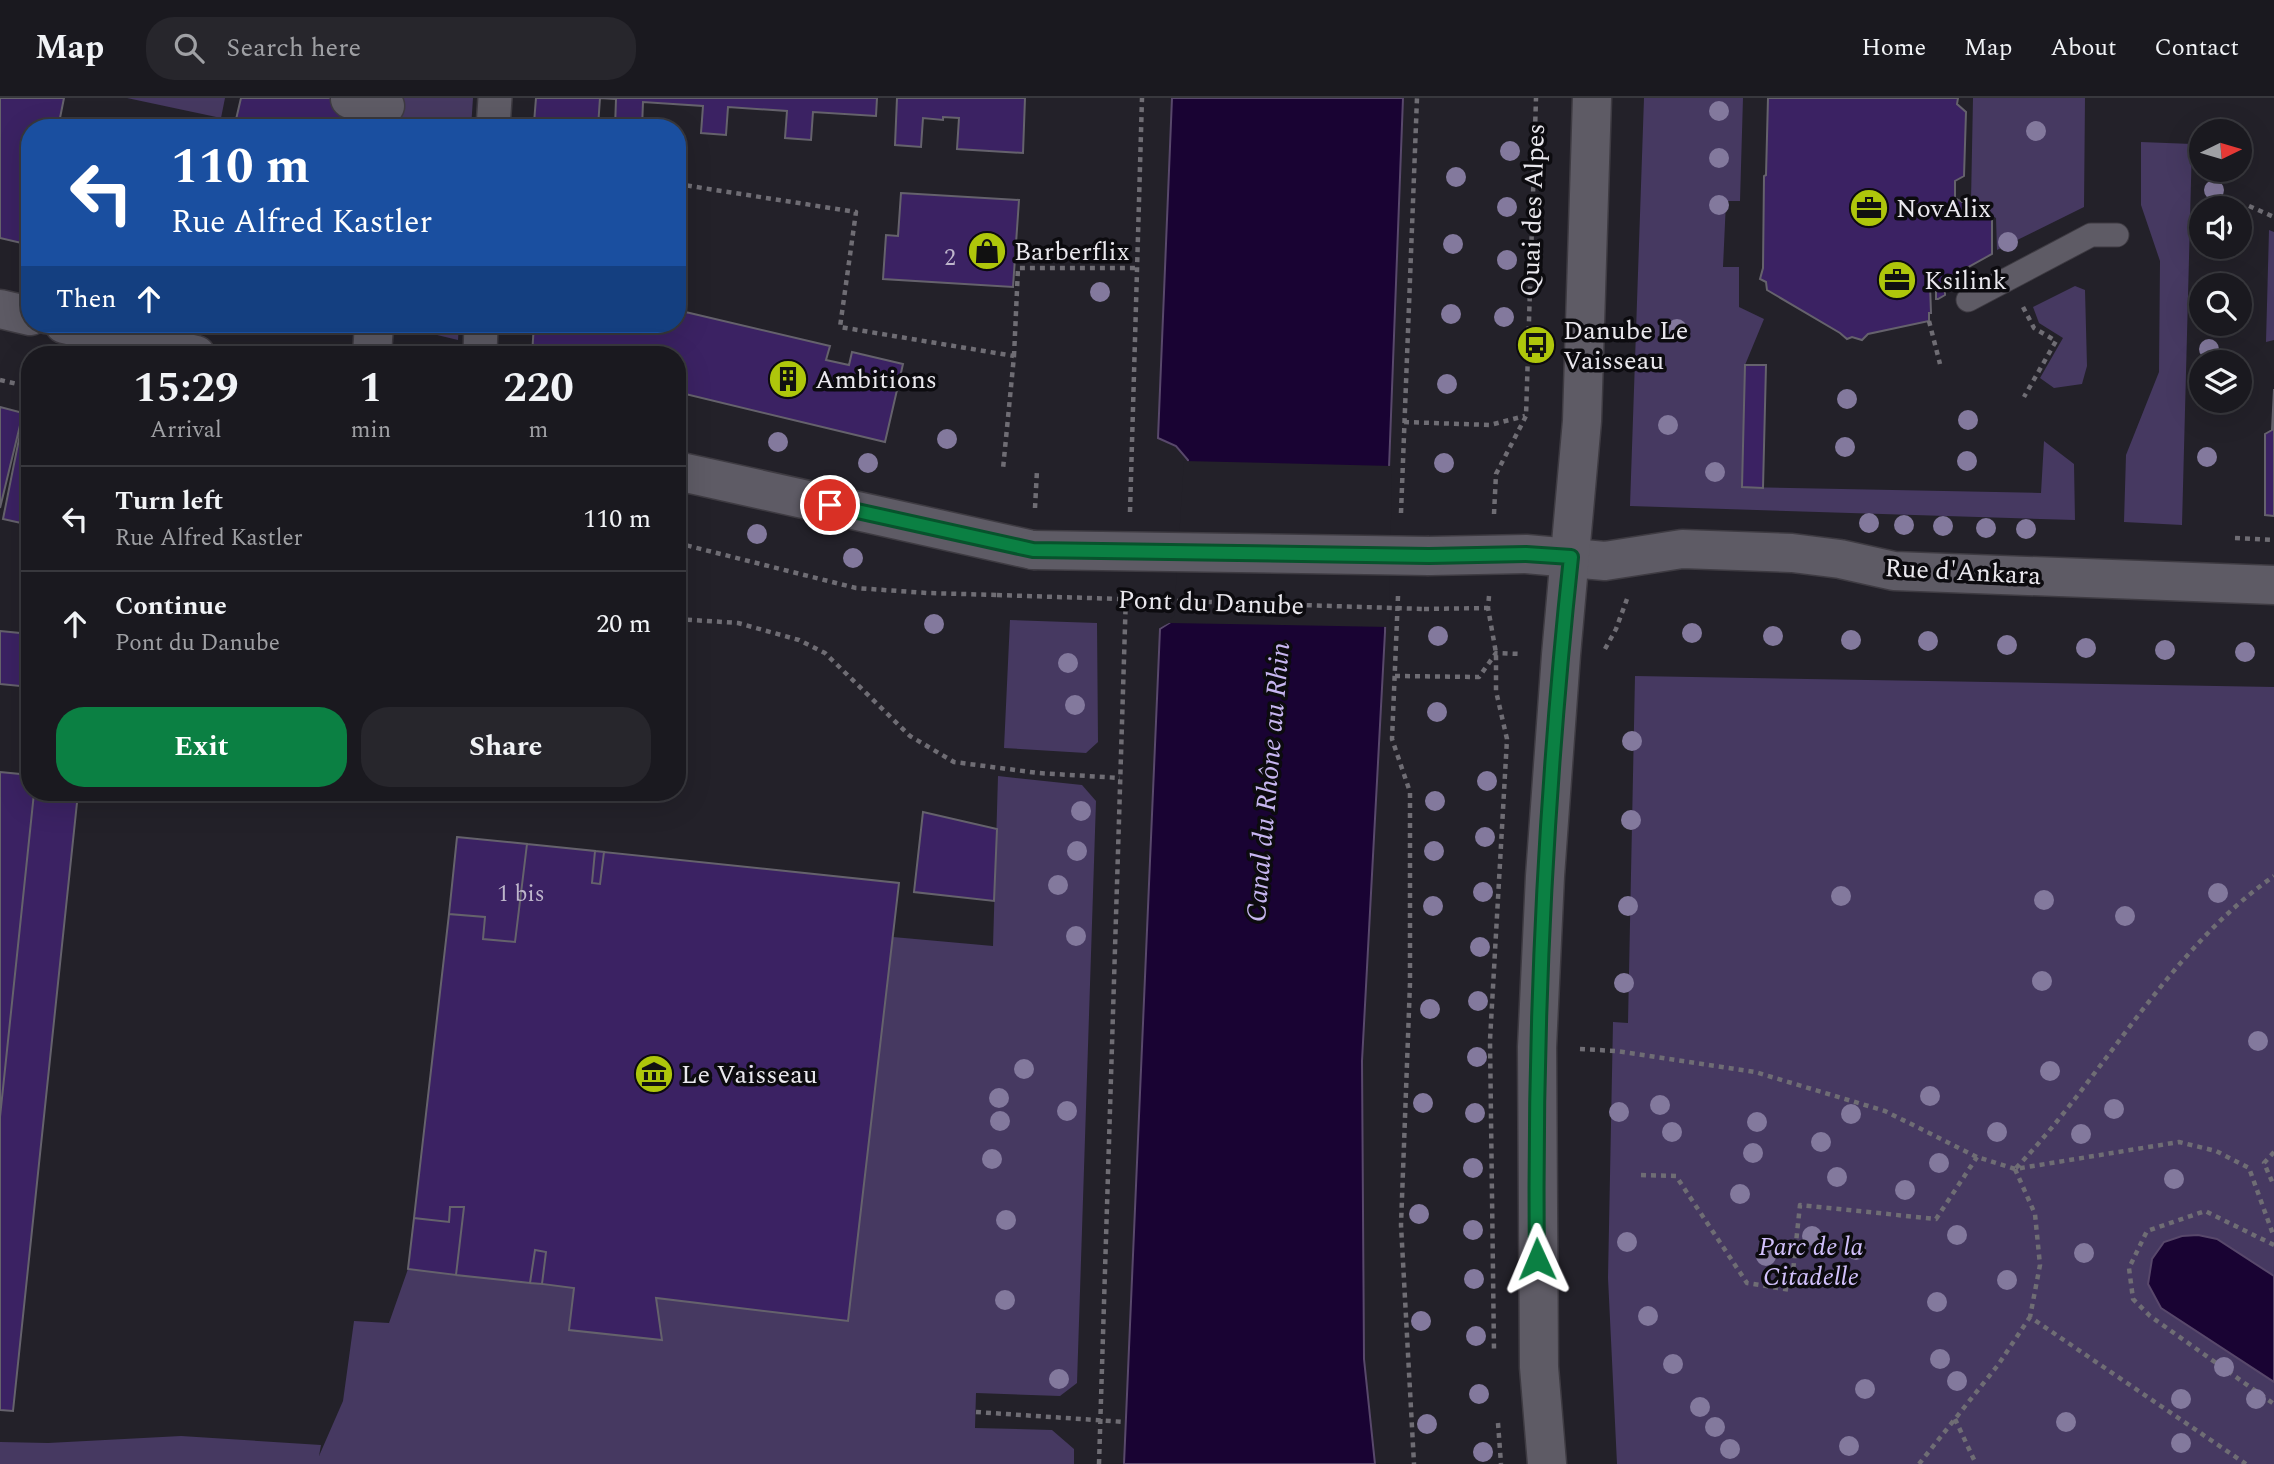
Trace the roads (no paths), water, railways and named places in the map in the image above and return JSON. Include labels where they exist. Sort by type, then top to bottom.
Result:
[{"type":"street","points":[[494,119],[495,98]]},
{"type":"street","points":[[1547,1464],[1539,1367],[1537,1046],[1546,863],[1581,421],[1592,98]]},
{"type":"street","points":[[0,309],[21,314]]},
{"type":"street","points":[[102,333],[157,346]]},
{"type":"street","name":"Pont du Danube","points":[[686,473],[1033,550],[1491,555]]},
{"type":"street","name":"Rue d'Ankara","points":[[1491,555],[1571,557],[1605,561],[1682,549],[1792,553],[1840,559],[1894,571],[2274,585]]},
{"type":"lane","points":[[1968,300],[2091,235],[2117,235]]},
{"type":"water","name":"Canal du Rhône au Rhin","points":[[1172,98],[1403,98],[1385,632],[1362,1061],[1364,1359],[1375,1464],[1124,1464],[1160,629],[1177,618],[1188,460],[1176,446],[1158,438]]},
{"type":"water","points":[[2198,1235],[2217,1239],[2274,1276],[2274,1382],[2161,1308],[2148,1284],[2152,1259],[2164,1242],[2182,1236]]},
{"type":"place","name":"NovAlix","points":[[1869,208]]},
{"type":"place","name":"Barberflix","points":[[987,251]]},
{"type":"place","name":"Ksilink","points":[[1897,280]]},
{"type":"place","name":"Danube Le Vaisseau","points":[[1536,345]]},
{"type":"place","name":"Ambitions","points":[[788,379]]},
{"type":"place","name":"Le Vaisseau","points":[[654,1074]]},
{"type":"park label","name":"Parc de la Citadelle","points":[[1811,1261]]}]
